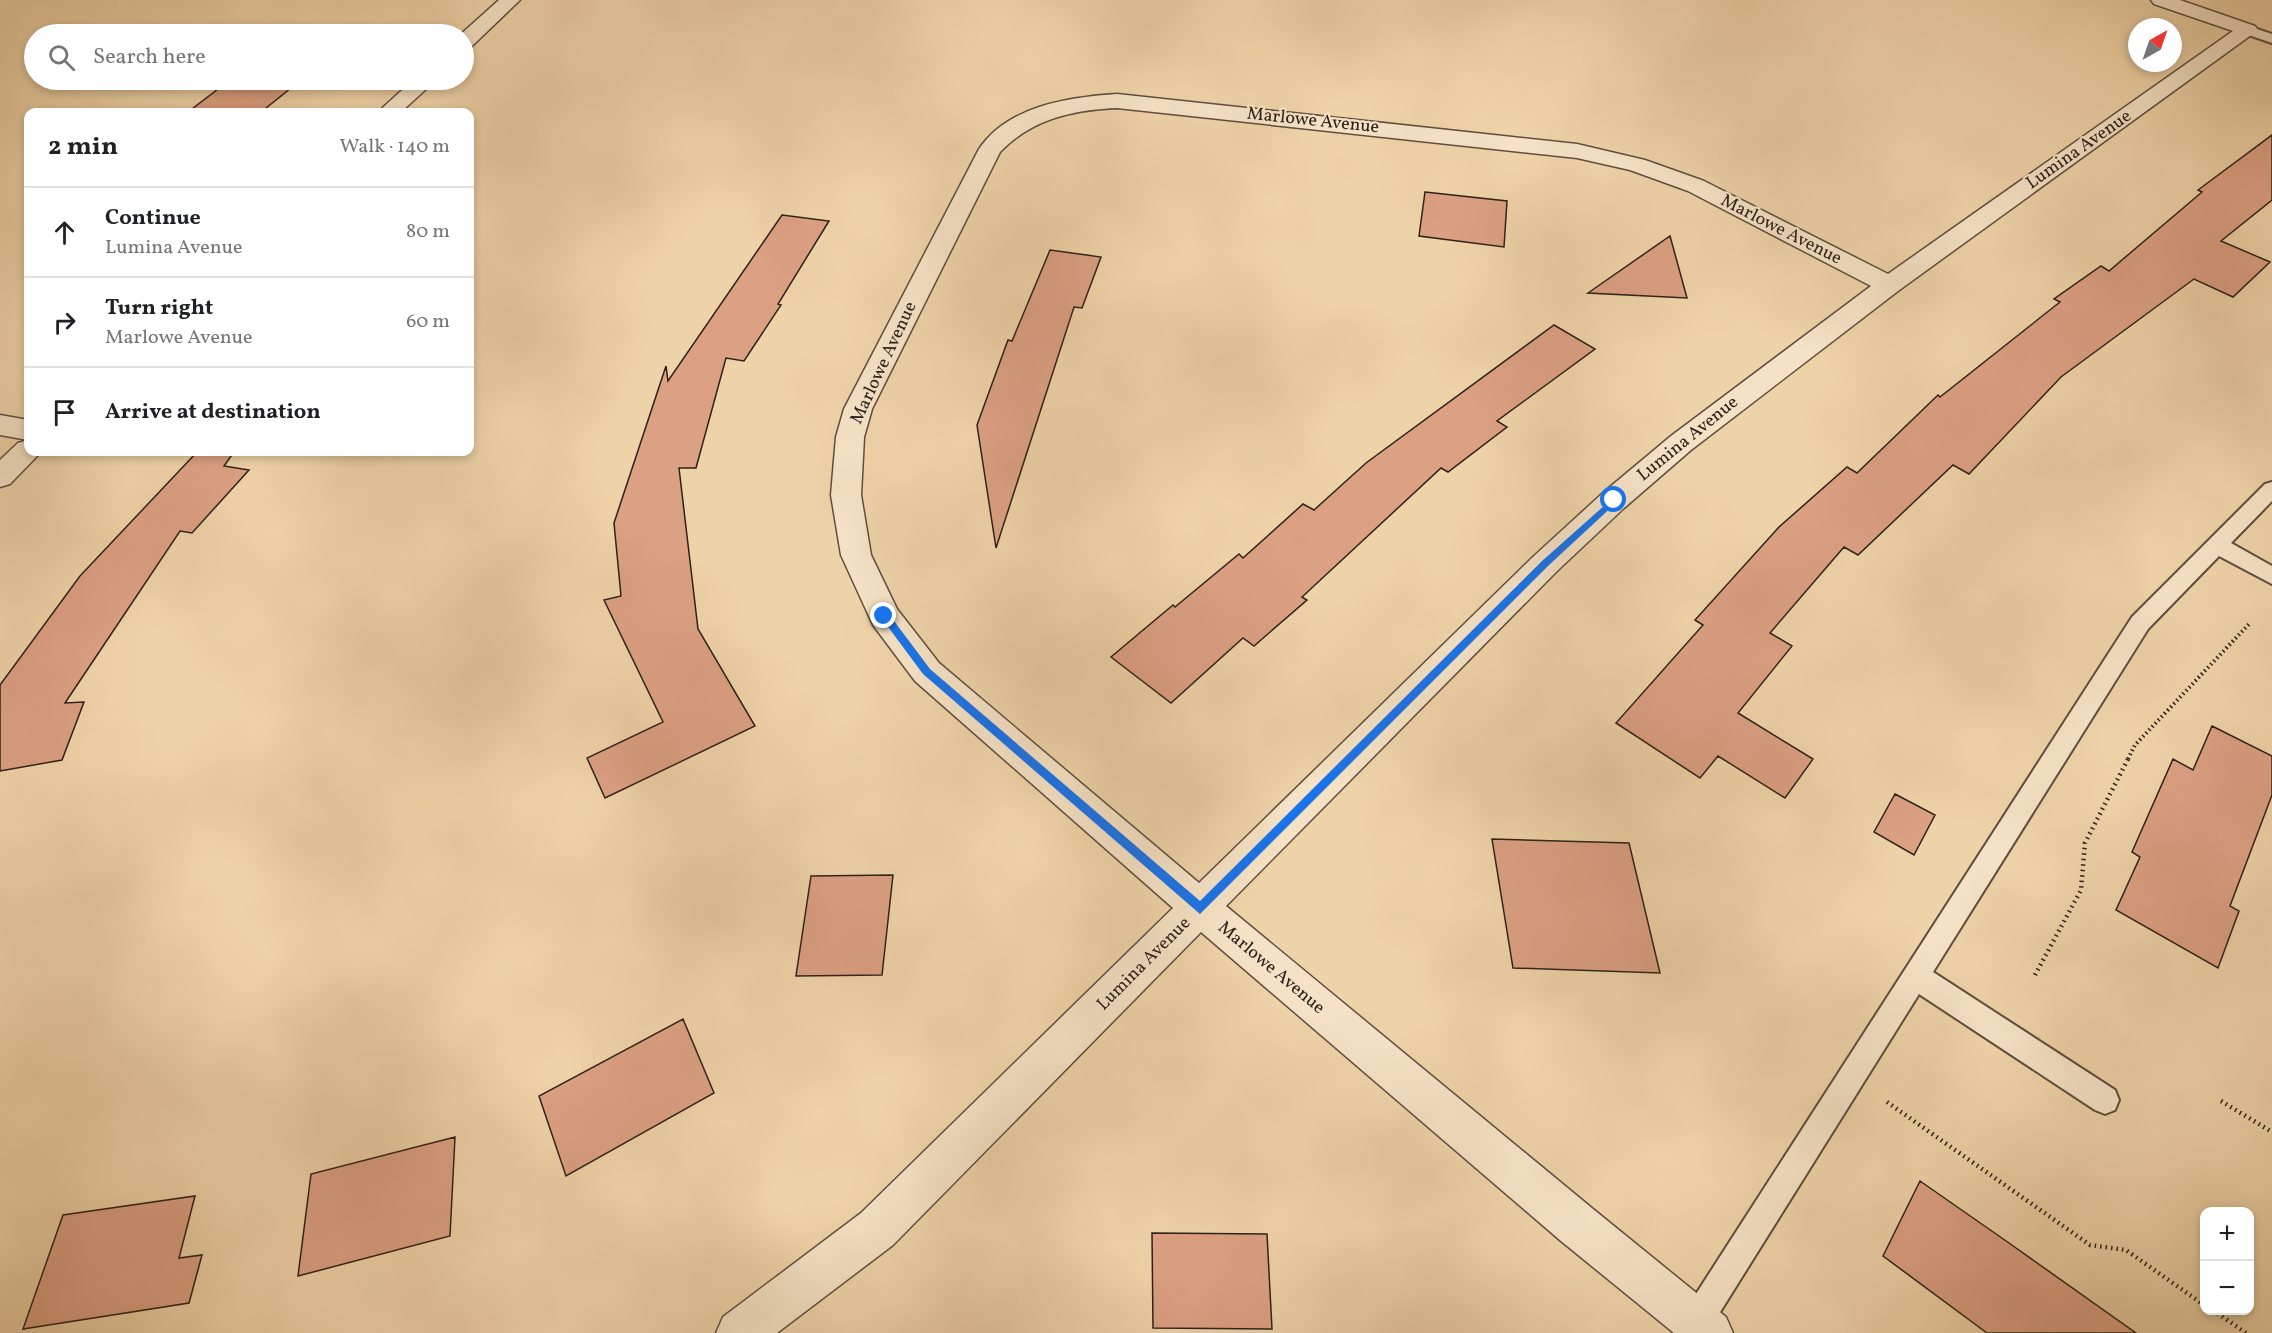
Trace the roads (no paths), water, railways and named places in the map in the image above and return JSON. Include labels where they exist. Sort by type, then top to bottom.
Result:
[{"type":"street","points":[[474,34],[510,0]]},
{"type":"street","points":[[2161,0],[2260,35]]},
{"type":"street","name":"Lumina Avenue","points":[[739,1333],[877,1230],[1545,564],[1680,443],[1889,285],[2260,35]]},
{"type":"street","points":[[394,108],[414,90]]},
{"type":"street","name":"Marlowe Avenue","points":[[1698,1329],[1200,908],[927,672],[884,616],[856,555],[846,495],[850,437],[858,409],[990,149],[999,139],[1024,121],[1058,108],[1117,101],[1577,151],[1637,165],[1696,186],[1889,285]]},
{"type":"street","points":[[0,425],[24,429]]},
{"type":"street","points":[[0,477],[24,454]]},
{"type":"lane","points":[[1698,1329],[1915,976],[2140,623],[2272,489]]},
{"type":"lane","points":[[2217,545],[2272,576]]},
{"type":"lane","points":[[1915,976],[2105,1100]]}]
